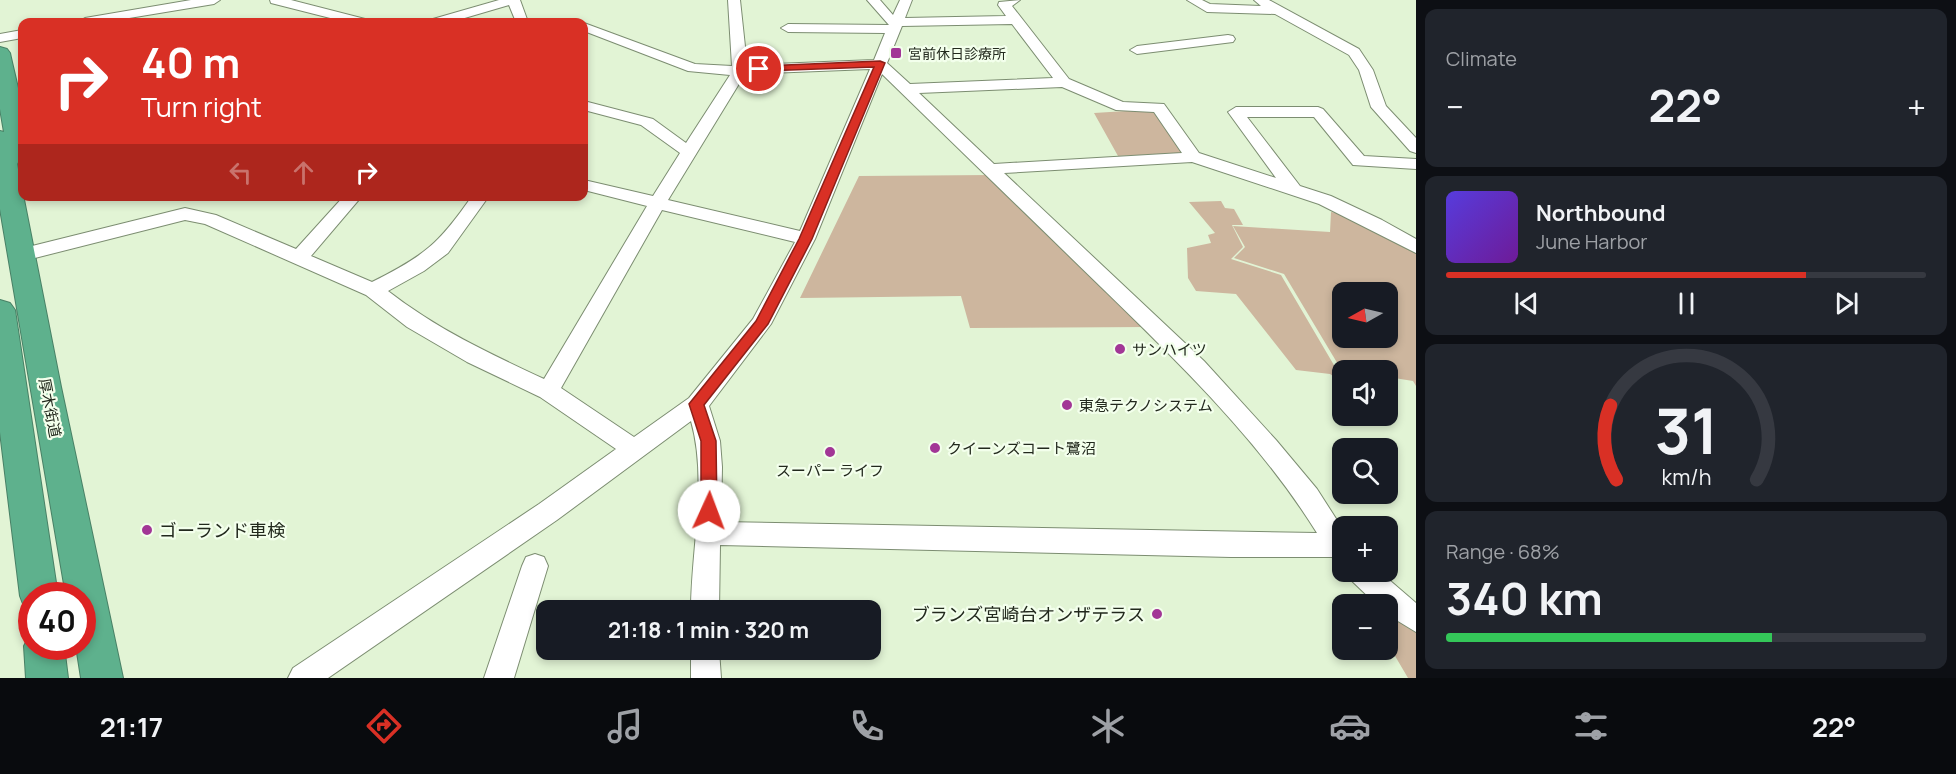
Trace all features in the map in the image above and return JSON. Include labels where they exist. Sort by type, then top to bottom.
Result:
[{"type":"highway","points":[[0,53],[16,134],[4,165]]},
{"type":"highway","name":"厚木街道","points":[[4,165],[102,678]]},
{"type":"highway","points":[[1,322],[37,582]]},
{"type":"highway","points":[[45,660],[47,678]]},
{"type":"street","points":[[109,18],[162,9],[186,2],[214,0]]},
{"type":"street","points":[[276,0],[345,18]]},
{"type":"street","points":[[452,18],[513,0],[520,18]]},
{"type":"street","points":[[548,391],[657,203],[740,70],[734,0]]},
{"type":"street","points":[[873,0],[895,25]]},
{"type":"street","points":[[303,678],[548,512],[697,404],[762,324],[806,239],[906,0]]},
{"type":"street","points":[[1014,0],[1004,5],[1064,82]]},
{"type":"street","points":[[1193,0],[1207,8],[1277,10]]},
{"type":"street","points":[[1260,0],[1354,52],[1366,70],[1378,106],[1416,148]]},
{"type":"street","points":[[144,18],[162,9]]},
{"type":"street","points":[[788,28],[1015,20]]},
{"type":"street","points":[[588,29],[693,68],[740,70],[880,63],[1196,367],[1268,447],[1308,497],[1332,534]]},
{"type":"street","points":[[0,38],[18,35]]},
{"type":"street","points":[[1137,50],[1228,39]]},
{"type":"street","points":[[908,89],[1064,82],[1121,107],[1159,106],[1193,157]]},
{"type":"street","points":[[588,106],[647,122],[690,153]]},
{"type":"street","points":[[1293,189],[1236,112],[1318,112],[1359,161],[1416,164]]},
{"type":"street","points":[[1396,127],[1416,128]]},
{"type":"street","points":[[992,169],[1193,157],[1336,205],[1416,247]]},
{"type":"street","points":[[588,186],[806,239]]},
{"type":"street","points":[[299,257],[349,201]]},
{"type":"street","points":[[373,290],[415,267],[439,250],[459,228],[478,201]]},
{"type":"street","points":[[23,255],[184,214],[210,219],[373,290],[414,322],[475,356],[548,391],[616,435],[634,451]]},
{"type":"street","points":[[697,404],[708,441],[705,600]]},
{"type":"street","points":[[708,533],[1332,547]]},
{"type":"street","points":[[499,678],[535,566]]},
{"type":"street","points":[[1372,582],[1402,610],[1416,618]]},
{"type":"street","points":[[705,660],[706,678]]},
{"type":"shaded area","points":[[1158,109],[1185,153],[1118,156],[1094,113]]},
{"type":"shaded area","points":[[991,175],[1148,327],[970,328],[961,296],[800,298],[859,176]]},
{"type":"shaded area","points":[[1221,201],[1225,208],[1234,209],[1243,225],[1232,225],[1243,247],[1231,259],[1281,275],[1332,362],[1332,375],[1296,370],[1236,294],[1196,291],[1188,278],[1187,248],[1211,243],[1208,235],[1215,233],[1189,202]]},
{"type":"shaded area","points":[[1331,212],[1348,215],[1416,253],[1416,386],[1413,381],[1398,379],[1398,360],[1335,360],[1284,274],[1234,258],[1245,247],[1233,226],[1330,232]]},
{"type":"shaded area","points":[[1398,614],[1416,629],[1416,678],[1408,678],[1397,660]]},
{"type":"place","name":"宮前休日診療所","points":[[896,53]]},
{"type":"place","name":"サンハイツ","points":[[1120,349]]},
{"type":"place","name":"東急テクノシステム","points":[[1067,405]]},
{"type":"place","name":"クイーンズコート鷺沼","points":[[935,448]]},
{"type":"place","name":"スーパー ライフ","points":[[830,452]]},
{"type":"place","name":"ゴーランド車検","points":[[147,530]]},
{"type":"place","name":"ブランズ宮崎台オンザテラス","points":[[1157,614]]},
{"type":"route","points":[[709,511],[708,441],[697,404],[762,324],[806,239],[880,63],[759,69]]}]
